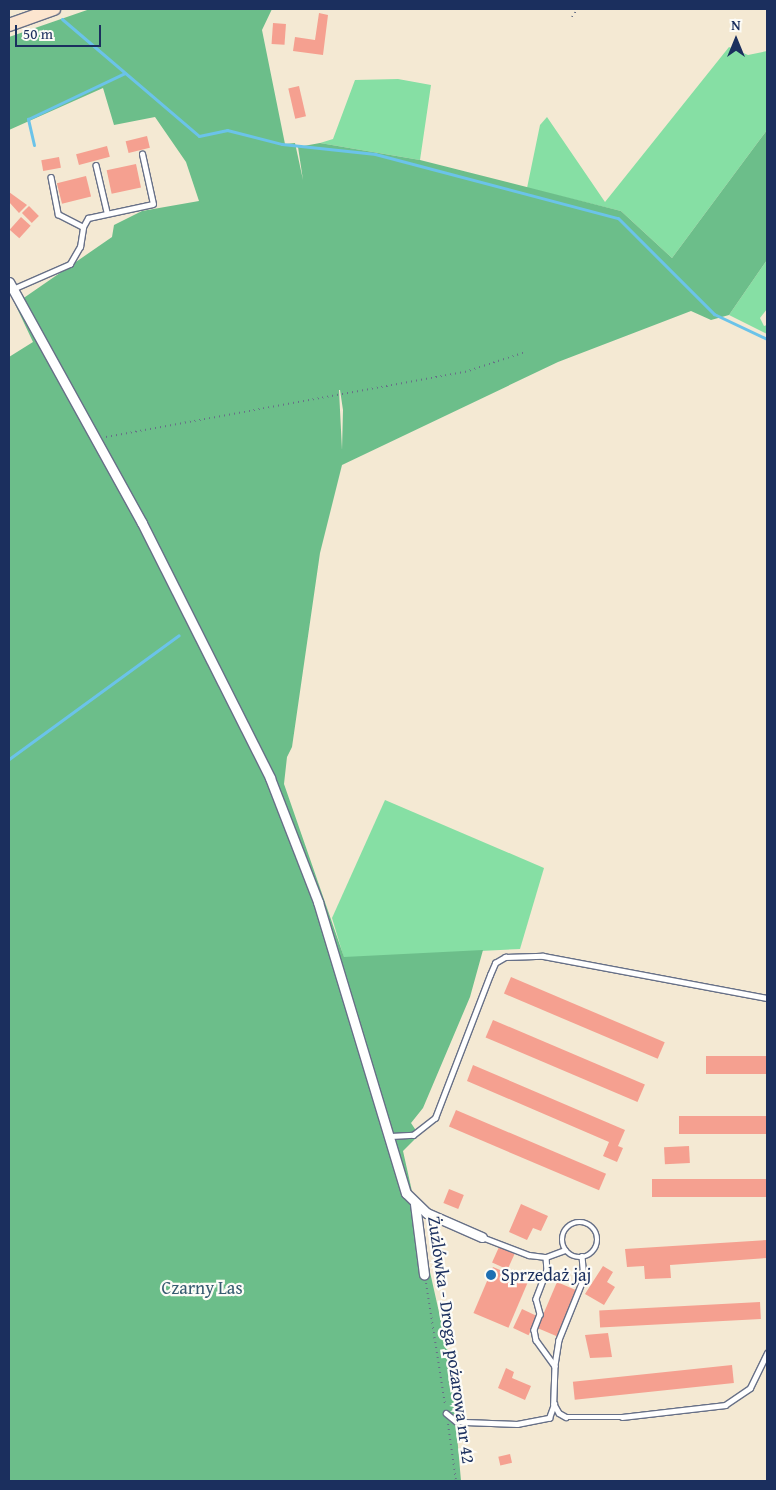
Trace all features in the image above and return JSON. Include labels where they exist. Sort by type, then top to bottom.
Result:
[{"type":"main road","points":[[9,24],[54,9]]},
{"type":"street","points":[[12,285],[94,435],[270,778],[318,902],[391,1136],[402,1182],[415,1204],[427,1214],[482,1237]]},
{"type":"street","name":"Żużlówka - Droga pożarowa nr 42","points":[[415,1204],[424,1274]]},
{"type":"lane","points":[[12,285],[70,264],[80,247],[83,227],[88,218],[107,212],[153,204],[142,154]]},
{"type":"lane","points":[[96,165],[107,212]]},
{"type":"lane","points":[[50,177],[58,214],[83,227]]},
{"type":"lane","points":[[391,1136],[413,1135],[435,1118],[495,963],[505,957],[543,956],[767,998]]},
{"type":"lane","points":[[482,1237],[529,1256],[546,1257],[565,1250],[582,1256],[593,1256],[600,1243],[598,1233],[590,1225],[580,1222],[568,1224],[561,1236],[565,1250]]},
{"type":"lane","points":[[446,1413],[456,1421],[465,1422],[517,1424],[549,1418],[554,1404],[555,1366],[559,1340],[584,1278],[582,1256]]},
{"type":"lane","points":[[546,1257],[547,1270],[536,1299],[540,1314],[534,1330],[536,1340],[555,1366]]},
{"type":"lane","points":[[554,1404],[559,1413],[566,1417],[579,1418],[710,1409],[725,1405],[750,1388],[767,1353]]},
{"type":"path","points":[[572,17],[578,9]]},
{"type":"path","points":[[94,435],[110,438],[465,372],[525,352]]},
{"type":"path","name":"Żużlówka - Droga pożarowa nr 42","points":[[424,1274],[456,1481]]},
{"type":"green space","name":"Czarny Las","points":[[90,9],[272,9],[262,30],[285,144],[295,143],[303,180],[298,147],[320,143],[420,160],[621,211],[672,258],[767,130],[767,260],[729,315],[711,320],[691,311],[558,362],[342,465],[320,553],[292,747],[287,757],[284,784],[344,957],[483,950],[470,997],[423,1108],[411,1123],[419,1135],[403,1151],[451,1366],[461,1481],[9,1481],[9,357],[33,342],[15,304],[112,237],[114,225],[142,211],[199,201],[186,162],[155,117],[114,125],[103,88],[9,130],[9,37]],"holes":[[[339,390],[343,410],[342,450]]]},
{"type":"green space","points":[[729,47],[748,55],[767,51],[767,130],[672,258],[621,211],[527,188],[540,125],[547,117],[605,202]]},
{"type":"green space","points":[[398,79],[431,85],[420,160],[320,143],[333,139],[355,80]]},
{"type":"green space","points":[[767,260],[767,309],[760,318],[764,326],[767,325],[767,334],[729,315]]},
{"type":"green space","points":[[385,800],[544,868],[520,949],[344,958],[332,918]]},
{"type":"building","points":[[319,13],[328,15],[323,55],[293,51],[295,37],[315,40]]},
{"type":"building","points":[[273,23],[286,24],[285,45],[272,44]]},
{"type":"building","points":[[299,86],[306,116],[295,119],[288,88]]},
{"type":"building","points":[[147,136],[150,148],[129,153],[126,141]]},
{"type":"building","points":[[107,146],[110,157],[79,165],[76,154]]},
{"type":"building","points":[[59,157],[61,168],[43,171],[41,160]]},
{"type":"building","points":[[136,164],[141,187],[112,194],[107,170]]},
{"type":"building","points":[[86,176],[91,196],[62,204],[57,183]]},
{"type":"building","points":[[9,192],[27,205],[19,213],[9,202]]},
{"type":"building","points":[[29,206],[39,216],[32,223],[22,213]]},
{"type":"building","points":[[21,217],[31,226],[19,238],[10,230]]},
{"type":"building","points":[[511,977],[665,1042],[658,1059],[504,994]]},
{"type":"building","points":[[493,1020],[645,1084],[637,1102],[486,1037]]},
{"type":"building","points":[[706,1056],[767,1056],[767,1074],[706,1074]]},
{"type":"building","points":[[473,1065],[625,1130],[618,1146],[623,1148],[617,1162],[603,1156],[609,1142],[467,1081]]},
{"type":"building","points":[[456,1110],[606,1174],[599,1190],[449,1127]]},
{"type":"building","points":[[679,1116],[767,1116],[767,1134],[679,1134]]},
{"type":"building","points":[[689,1146],[690,1163],[665,1164],[664,1147]]},
{"type":"building","points":[[652,1179],[767,1179],[767,1197],[652,1197]]},
{"type":"building","points":[[449,1189],[464,1195],[458,1209],[443,1203]]},
{"type":"building","points":[[521,1204],[548,1216],[541,1231],[533,1228],[527,1240],[509,1232]]},
{"type":"building","points":[[767,1240],[767,1258],[670,1265],[671,1278],[645,1279],[644,1266],[627,1267],[625,1249]]},
{"type":"building","points":[[499,1247],[515,1254],[508,1269],[492,1263]]},
{"type":"building","points":[[603,1266],[613,1272],[607,1282],[615,1287],[604,1305],[585,1294]]},
{"type":"building","points":[[493,1267],[528,1282],[508,1328],[473,1313]]},
{"type":"building","points":[[557,1282],[576,1290],[557,1336],[537,1328]]},
{"type":"building","points":[[760,1302],[761,1319],[600,1327],[599,1310]]},
{"type":"building","points":[[522,1309],[537,1316],[529,1335],[513,1328]]},
{"type":"building","points":[[608,1333],[612,1357],[590,1358],[585,1335]]},
{"type":"building","points":[[732,1365],[734,1383],[575,1400],[573,1382]]},
{"type":"building","points":[[506,1368],[514,1372],[512,1378],[531,1386],[525,1400],[498,1388]]},
{"type":"building","points":[[510,1454],[512,1463],[500,1465],[498,1457]]},
{"type":"waterway","points":[[62,19],[199,136],[227,130],[282,144],[375,154],[618,218],[714,314],[767,339]]},
{"type":"waterway","points":[[34,145],[28,119],[125,73]]},
{"type":"waterway","points":[[9,759],[179,635]]},
{"type":"place","name":"Sprzedaż jaj","points":[[491,1275]]}]
